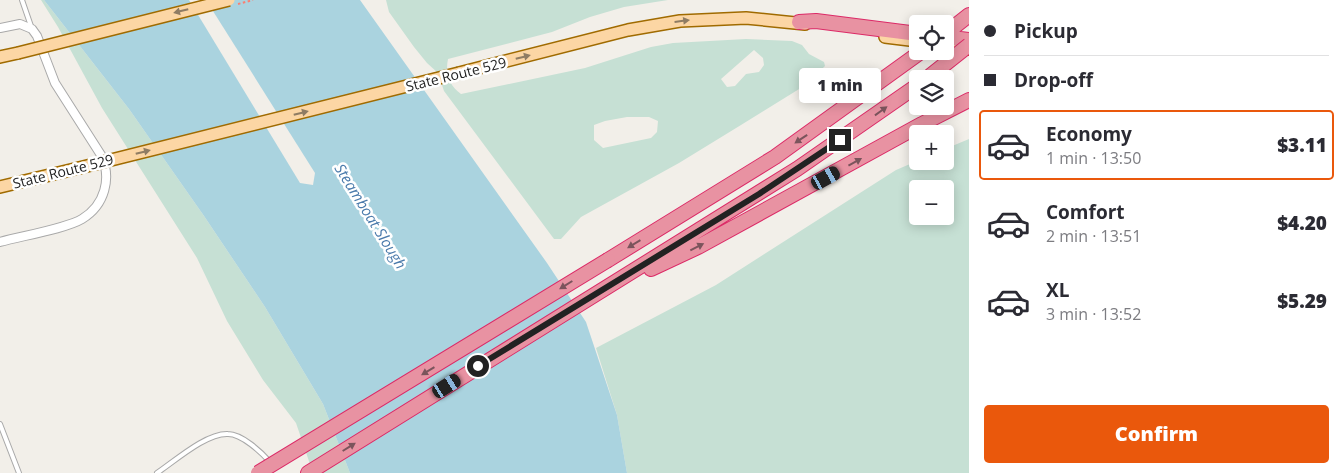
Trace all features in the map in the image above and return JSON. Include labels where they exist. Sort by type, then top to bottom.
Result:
[{"type":"highway","points":[[954,28],[969,15]]},
{"type":"highway","points":[[799,22],[816,21],[909,33]]},
{"type":"highway","points":[[954,38],[969,40]]},
{"type":"highway","points":[[938,70],[969,47]]},
{"type":"highway","points":[[258,473],[775,156],[911,60]]},
{"type":"highway","points":[[308,473],[797,169],[909,91]]},
{"type":"highway","points":[[620,280],[653,268],[698,247],[969,100]]},
{"type":"main road","points":[[0,57],[229,0]]},
{"type":"main road","name":"State Route 529","points":[[0,187],[628,30],[680,21],[746,18],[799,22],[815,27],[909,40]]},
{"type":"main road","points":[[954,46],[969,47]]},
{"type":"street","points":[[0,28],[20,24],[32,29],[37,36],[55,83],[96,144],[106,165],[107,176],[104,192],[97,206],[82,219],[0,242]]},
{"type":"lane","points":[[22,0],[32,29]]},
{"type":"lane","points":[[0,424],[19,473]]},
{"type":"lane","points":[[157,473],[209,438],[229,433],[248,442],[263,453],[274,466]]},
{"type":"green space","points":[[41,0],[44,0],[129,109],[265,307],[323,404],[350,473],[313,473],[296,423],[263,380],[227,321],[197,258],[102,108],[58,27]]},
{"type":"green space","points":[[386,0],[668,0],[624,7],[590,17],[552,32],[448,59],[447,70],[449,79],[453,87],[461,94],[585,68],[651,47],[673,43],[746,39],[792,41],[802,45],[809,54],[824,62],[825,66],[804,86],[679,163],[581,217],[561,239],[554,239],[444,91],[438,73],[414,47],[389,12]],"holes":[[[754,50],[763,58],[764,65],[759,72],[746,74],[735,86],[727,87],[721,79]],[[627,117],[649,117],[658,121],[657,132],[651,138],[603,148],[594,140],[594,125]]]},
{"type":"green space","points":[[969,139],[969,473],[627,473],[617,415],[596,348],[716,285],[896,170],[909,164],[909,170],[954,170],[954,145]]},
{"type":"water","name":"Steamboat Slough","points":[[44,0],[360,0],[547,263],[586,322],[617,415],[627,473],[350,473],[323,404],[265,307],[129,109]]},
{"type":"pier","points":[[189,0],[206,0],[315,173],[313,185],[300,183]]},
{"type":"route","points":[[478,366],[759,194],[840,140]]}]
